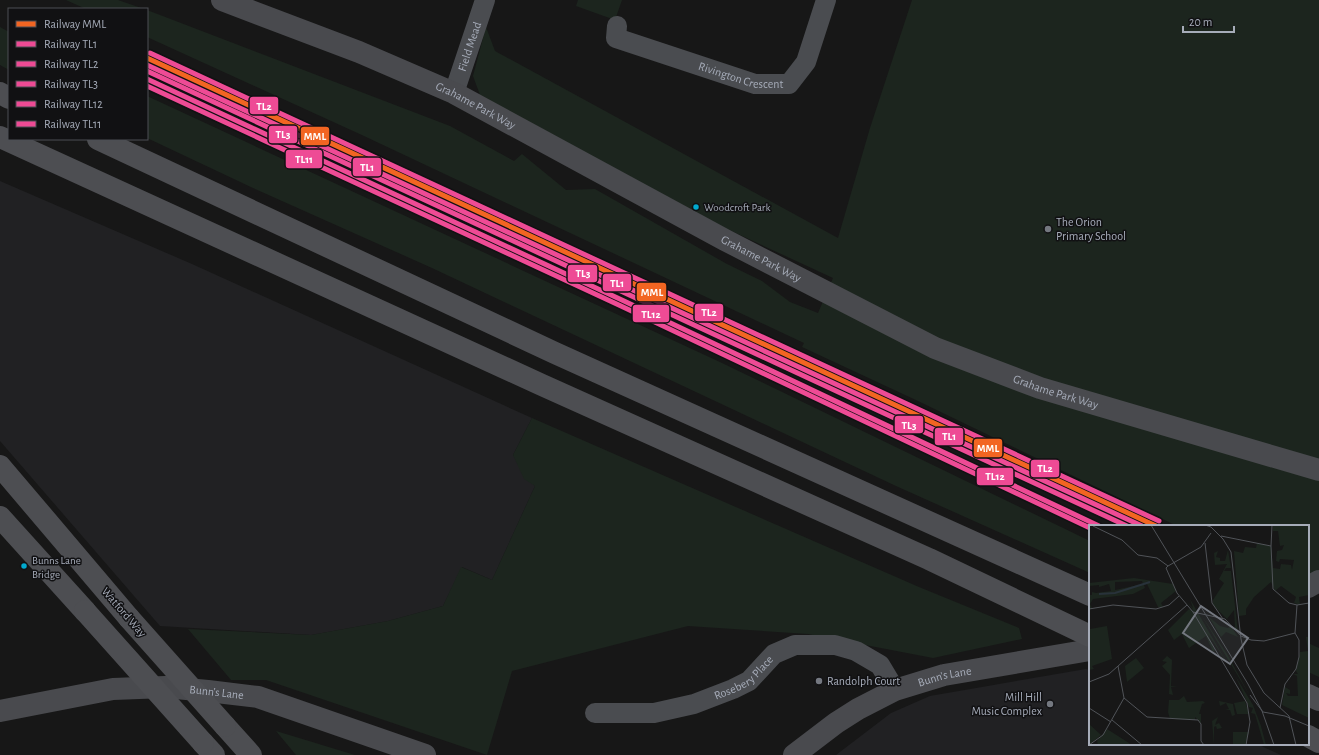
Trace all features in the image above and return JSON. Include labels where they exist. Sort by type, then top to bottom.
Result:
[{"type":"highway","points":[[0,137],[542,385],[929,559],[1089,636]]},
{"type":"highway","points":[[100,140],[555,353],[1089,595]]},
{"type":"highway","name":"Watford Way","points":[[0,466],[129,618],[251,755]]},
{"type":"highway","points":[[0,517],[208,749]]},
{"type":"highway","points":[[1309,695],[1319,700]]},
{"type":"highway","points":[[1309,737],[1319,742]]},
{"type":"street","name":"Grahame Park Way","points":[[222,0],[359,52],[454,93],[724,240],[934,348],[1040,388],[1319,470]]},
{"type":"street","name":"Field Mead","points":[[454,93],[485,0]]},
{"type":"street","name":"Rivington Crescent","points":[[617,26],[616,38],[755,84],[789,84],[806,62],[826,0]]},
{"type":"street","points":[[1309,586],[1319,581]]},
{"type":"street","name":"Rosebery Place","points":[[595,713],[654,712],[694,704],[733,689],[749,681],[774,654],[795,646],[835,645],[856,651],[880,665],[895,690]]},
{"type":"street","name":"Bunn's Lane","points":[[794,755],[841,720],[895,690],[944,675],[1089,650]]},
{"type":"street","name":"Bunn's Lane","points":[[0,711],[112,689],[165,687],[208,691],[258,697],[425,755]]},
{"type":"shaded area","points":[[66,0],[118,0],[141,8],[84,8]]},
{"type":"shaded area","points":[[578,0],[622,0],[615,20],[576,6]]},
{"type":"shaded area","points":[[912,0],[1319,0],[1319,580],[1309,584],[1309,525],[1175,525],[918,401],[802,347],[804,343],[364,136],[148,37],[148,10],[450,126],[514,161],[522,154],[566,190],[595,189],[727,264],[762,281],[790,302],[818,313],[833,278],[727,229],[480,95],[473,76],[486,27],[495,51],[838,238],[870,128]]},
{"type":"shaded area","points":[[0,27],[8,31],[8,69],[0,65]]},
{"type":"shaded area","points":[[148,96],[722,363],[1089,541],[1089,573],[896,486],[432,268],[253,188],[148,138]]},
{"type":"shaded area","points":[[0,181],[192,264],[532,418],[513,455],[535,486],[492,580],[462,567],[443,606],[388,621],[311,635],[160,626],[0,441]]},
{"type":"shaded area","points":[[532,418],[919,587],[1019,628],[1022,639],[933,658],[808,634],[688,626],[512,671],[487,755],[266,680],[231,680],[188,629],[311,635],[388,621],[443,606],[461,567],[492,580],[535,486],[524,479],[513,455]]},
{"type":"shaded area","points":[[1309,643],[1319,648],[1319,677],[1309,672]]},
{"type":"shaded area","points":[[1086,669],[1089,670],[1089,745],[1259,745],[1281,755],[836,755],[891,713],[930,696]]},
{"type":"shaded area","points":[[276,731],[355,755],[296,755]]},
{"type":"rail line","name":"TL2","points":[[150,53],[1159,521]]},
{"type":"rail line","name":"MML","points":[[148,58],[1154,525]]},
{"type":"rail line","name":"TL1","points":[[148,65],[1140,525]]},
{"type":"rail line","name":"TL3","points":[[148,71],[1125,525]]},
{"type":"rail line","name":"TL12","points":[[148,79],[624,301],[1097,525]]},
{"type":"rail line","name":"TL11","points":[[148,86],[621,306],[1089,528]]},
{"type":"place","name":"Woodcroft Park","points":[[696,207]]},
{"type":"place","name":"The Orion Primary School","points":[[1048,229]]},
{"type":"place","name":"Bunns Lane Bridge","points":[[24,566]]},
{"type":"place","name":"Randolph Court","points":[[819,681]]},
{"type":"place","name":"Mill Hill Music Complex","points":[[1050,704]]}]
